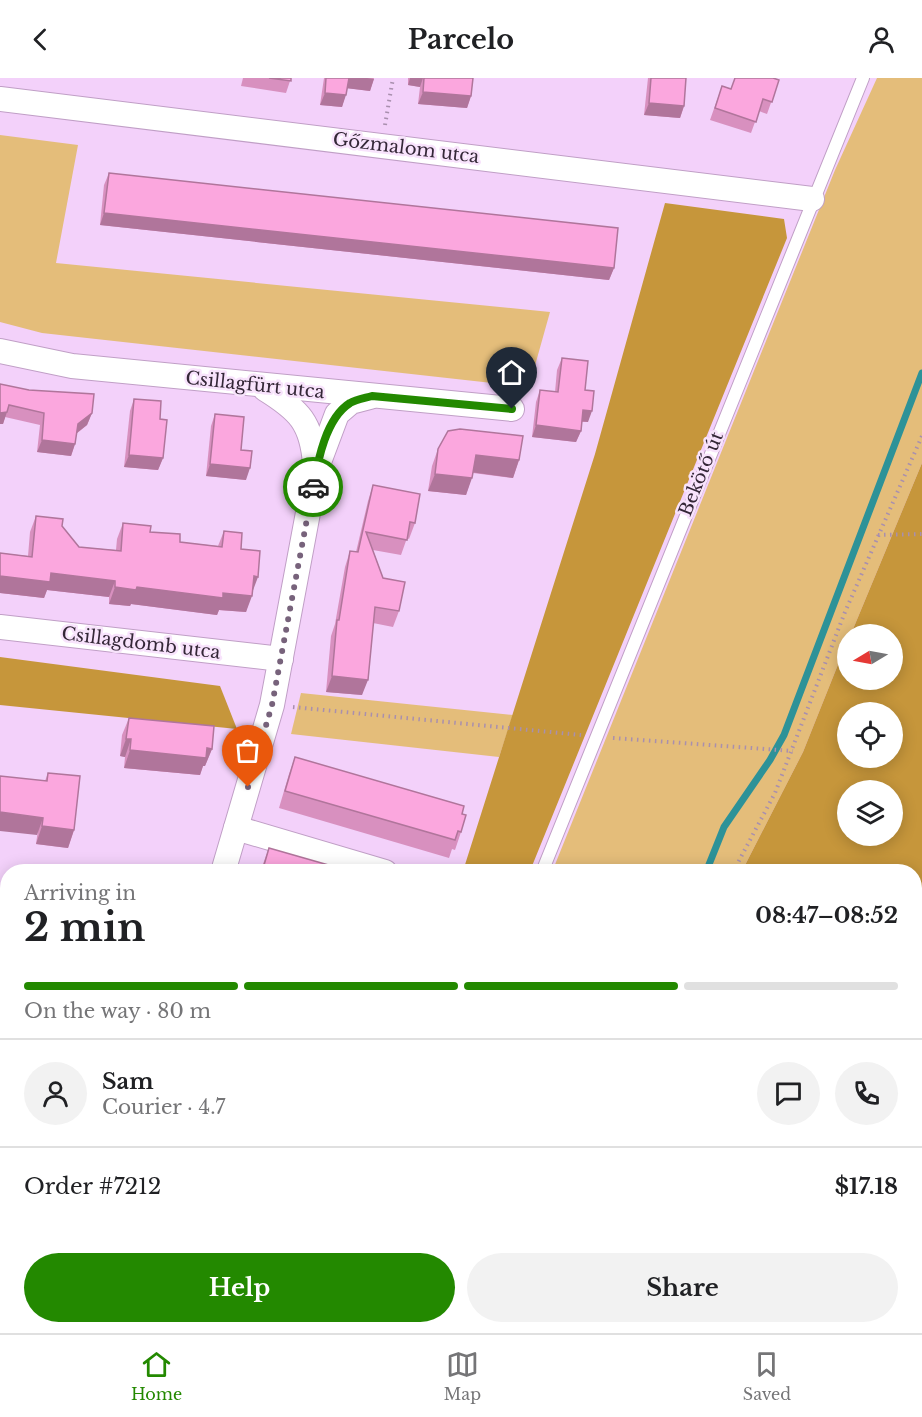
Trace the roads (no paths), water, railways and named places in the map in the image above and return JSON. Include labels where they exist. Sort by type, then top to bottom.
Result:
[{"type":"street","name":"Gőzmalom utca","points":[[0,99],[812,199]]},
{"type":"street","name":"Csillagfürt utca","points":[[0,351],[72,366],[512,409]]},
{"type":"street","points":[[260,386],[289,403],[302,417],[313,440],[316,470]]},
{"type":"street","points":[[226,864],[272,705],[316,470],[337,414],[351,402],[372,396]]},
{"type":"street","name":"Csillagdomb utca","points":[[0,627],[281,659]]},
{"type":"street","points":[[236,828],[358,864]]},
{"type":"lane","name":"Bekötő út","points":[[545,864],[812,199],[863,78]]},
{"type":"waterway","points":[[709,864],[724,827],[770,760],[784,735],[922,373]]}]
